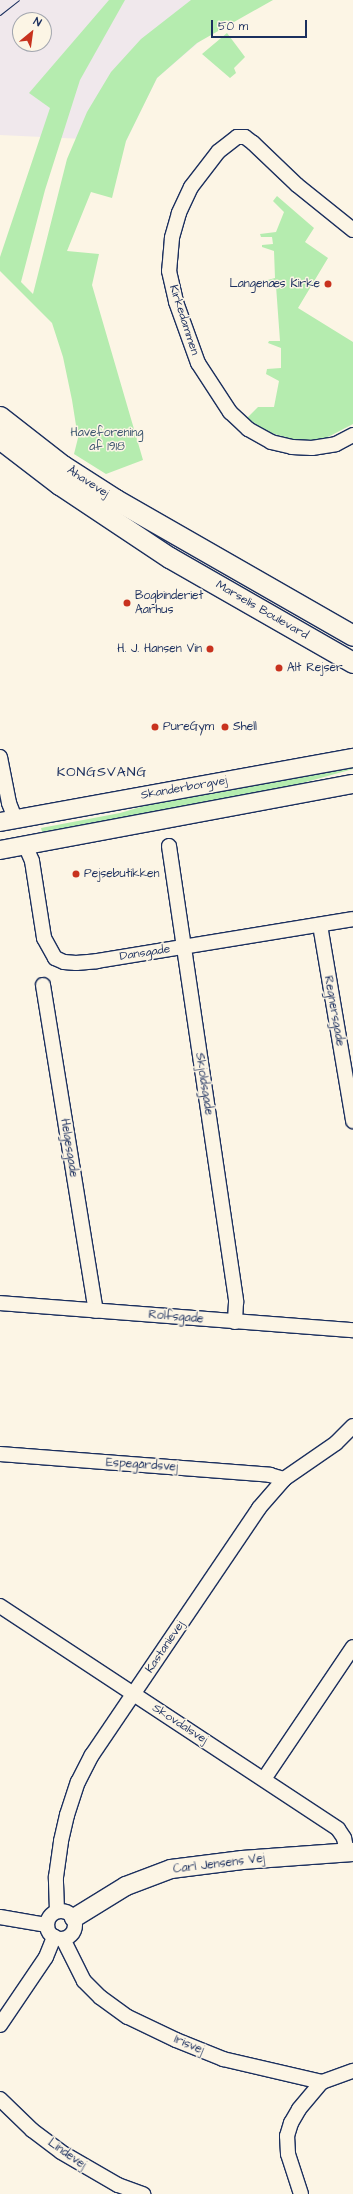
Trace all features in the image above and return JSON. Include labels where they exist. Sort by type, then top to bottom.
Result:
[{"type":"main road","name":"Åhavevej","points":[[0,416],[63,466],[116,500],[182,538]]},
{"type":"main road","name":"Åhavevej","points":[[0,439],[60,485],[170,558]]},
{"type":"main road","name":"Marselis Boulevard","points":[[182,538],[353,636]]},
{"type":"main road","name":"Marselis Boulevard","points":[[170,558],[353,663]]},
{"type":"street","name":"Kirkedammen","points":[[353,230],[297,185],[245,138],[237,137],[218,152],[204,167],[191,187],[179,213],[172,238],[169,271],[176,302],[198,363],[230,412],[248,428],[271,442],[292,447],[312,448],[336,444],[353,435]]},
{"type":"street","points":[[0,757],[9,803],[8,821],[25,845]]},
{"type":"street","name":"Skanderborgvej","points":[[8,821],[353,758]]},
{"type":"street","points":[[0,850],[353,784]]},
{"type":"street","name":"Dansgade","points":[[25,845],[32,861],[44,938],[55,958],[64,962],[76,963],[183,948],[353,919]]},
{"type":"street","name":"Skjoldsgade","points":[[169,846],[236,1302],[235,1322]]},
{"type":"street","name":"Regnersgade","points":[[320,925],[353,1121]]},
{"type":"street","name":"Helgesgade","points":[[43,985],[96,1311]]},
{"type":"street","name":"Rolfsgade","points":[[0,1303],[353,1330]]},
{"type":"street","name":"Kastanievej","points":[[57,1911],[56,1877],[67,1815],[78,1782],[92,1755],[260,1508],[284,1479],[336,1443],[353,1426]]},
{"type":"street","name":"Espegårdsvej","points":[[0,1454],[262,1475],[284,1479]]},
{"type":"street","name":"Skovdalsvej","points":[[0,1606],[338,1829],[350,1852]]},
{"type":"street","points":[[264,1779],[353,1647]]},
{"type":"street","name":"Carl Jensens Vej","points":[[74,1918],[126,1886],[171,1870],[242,1860],[350,1852]]},
{"type":"street","points":[[0,1917],[55,1934],[74,1931],[74,1918],[67,1912],[57,1911],[50,1916],[55,1934],[46,1957],[0,2025]]},
{"type":"street","name":"Irisvej","points":[[55,1934],[84,1981],[100,1997],[128,2017],[223,2059],[322,2082]]},
{"type":"street","points":[[301,2194],[288,2154],[287,2136],[291,2123],[299,2108],[322,2082],[353,2071]]},
{"type":"street","name":"Lindevej","points":[[0,2099],[32,2130],[61,2152],[127,2190],[143,2194]]},
{"type":"shaded area","points":[[0,0],[248,0],[157,78],[126,141],[0,135]]},
{"type":"green space","name":"Haveforening af 1918","points":[[109,0],[125,0],[80,80],[45,190],[21,282],[33,294],[67,159],[87,112],[111,72],[141,39],[191,0],[273,0],[197,43],[157,78],[126,141],[112,198],[91,192],[67,251],[99,254],[92,285],[143,460],[106,474],[74,454],[78,438],[72,400],[63,357],[52,323],[0,271],[0,257],[50,108],[29,93]]},
{"type":"green space","points":[[227,33],[245,57],[234,68],[236,73],[230,78],[202,54]]},
{"type":"green space","points":[[277,196],[314,228],[305,242],[328,258],[298,308],[353,342],[353,424],[324,439],[303,442],[267,432],[247,418],[258,407],[274,407],[279,381],[266,374],[267,369],[281,368],[281,348],[268,343],[269,341],[280,341],[276,286],[265,284],[264,281],[275,278],[274,251],[262,247],[262,245],[273,244],[272,237],[261,237],[260,234],[276,232],[284,212],[273,201]]},
{"type":"green space","points":[[353,766],[353,769],[277,790],[42,832],[41,828],[120,813],[172,798]]},
{"type":"tram line","points":[[0,15],[19,0]]},
{"type":"place","name":"Langenæs Kirke","points":[[328,284]]},
{"type":"place","name":"Bogbinderiet Aarhus","points":[[127,603]]},
{"type":"place","name":"H. J. Hansen Vin","points":[[210,649]]},
{"type":"place","name":"Alt Rejser","points":[[279,668]]},
{"type":"place","name":"PureGym","points":[[155,727]]},
{"type":"place","name":"Shell","points":[[225,727]]},
{"type":"place","name":"Pejsebutikken","points":[[76,874]]},
{"type":"district","name":"KONGSVANG","points":[[102,772]]}]
